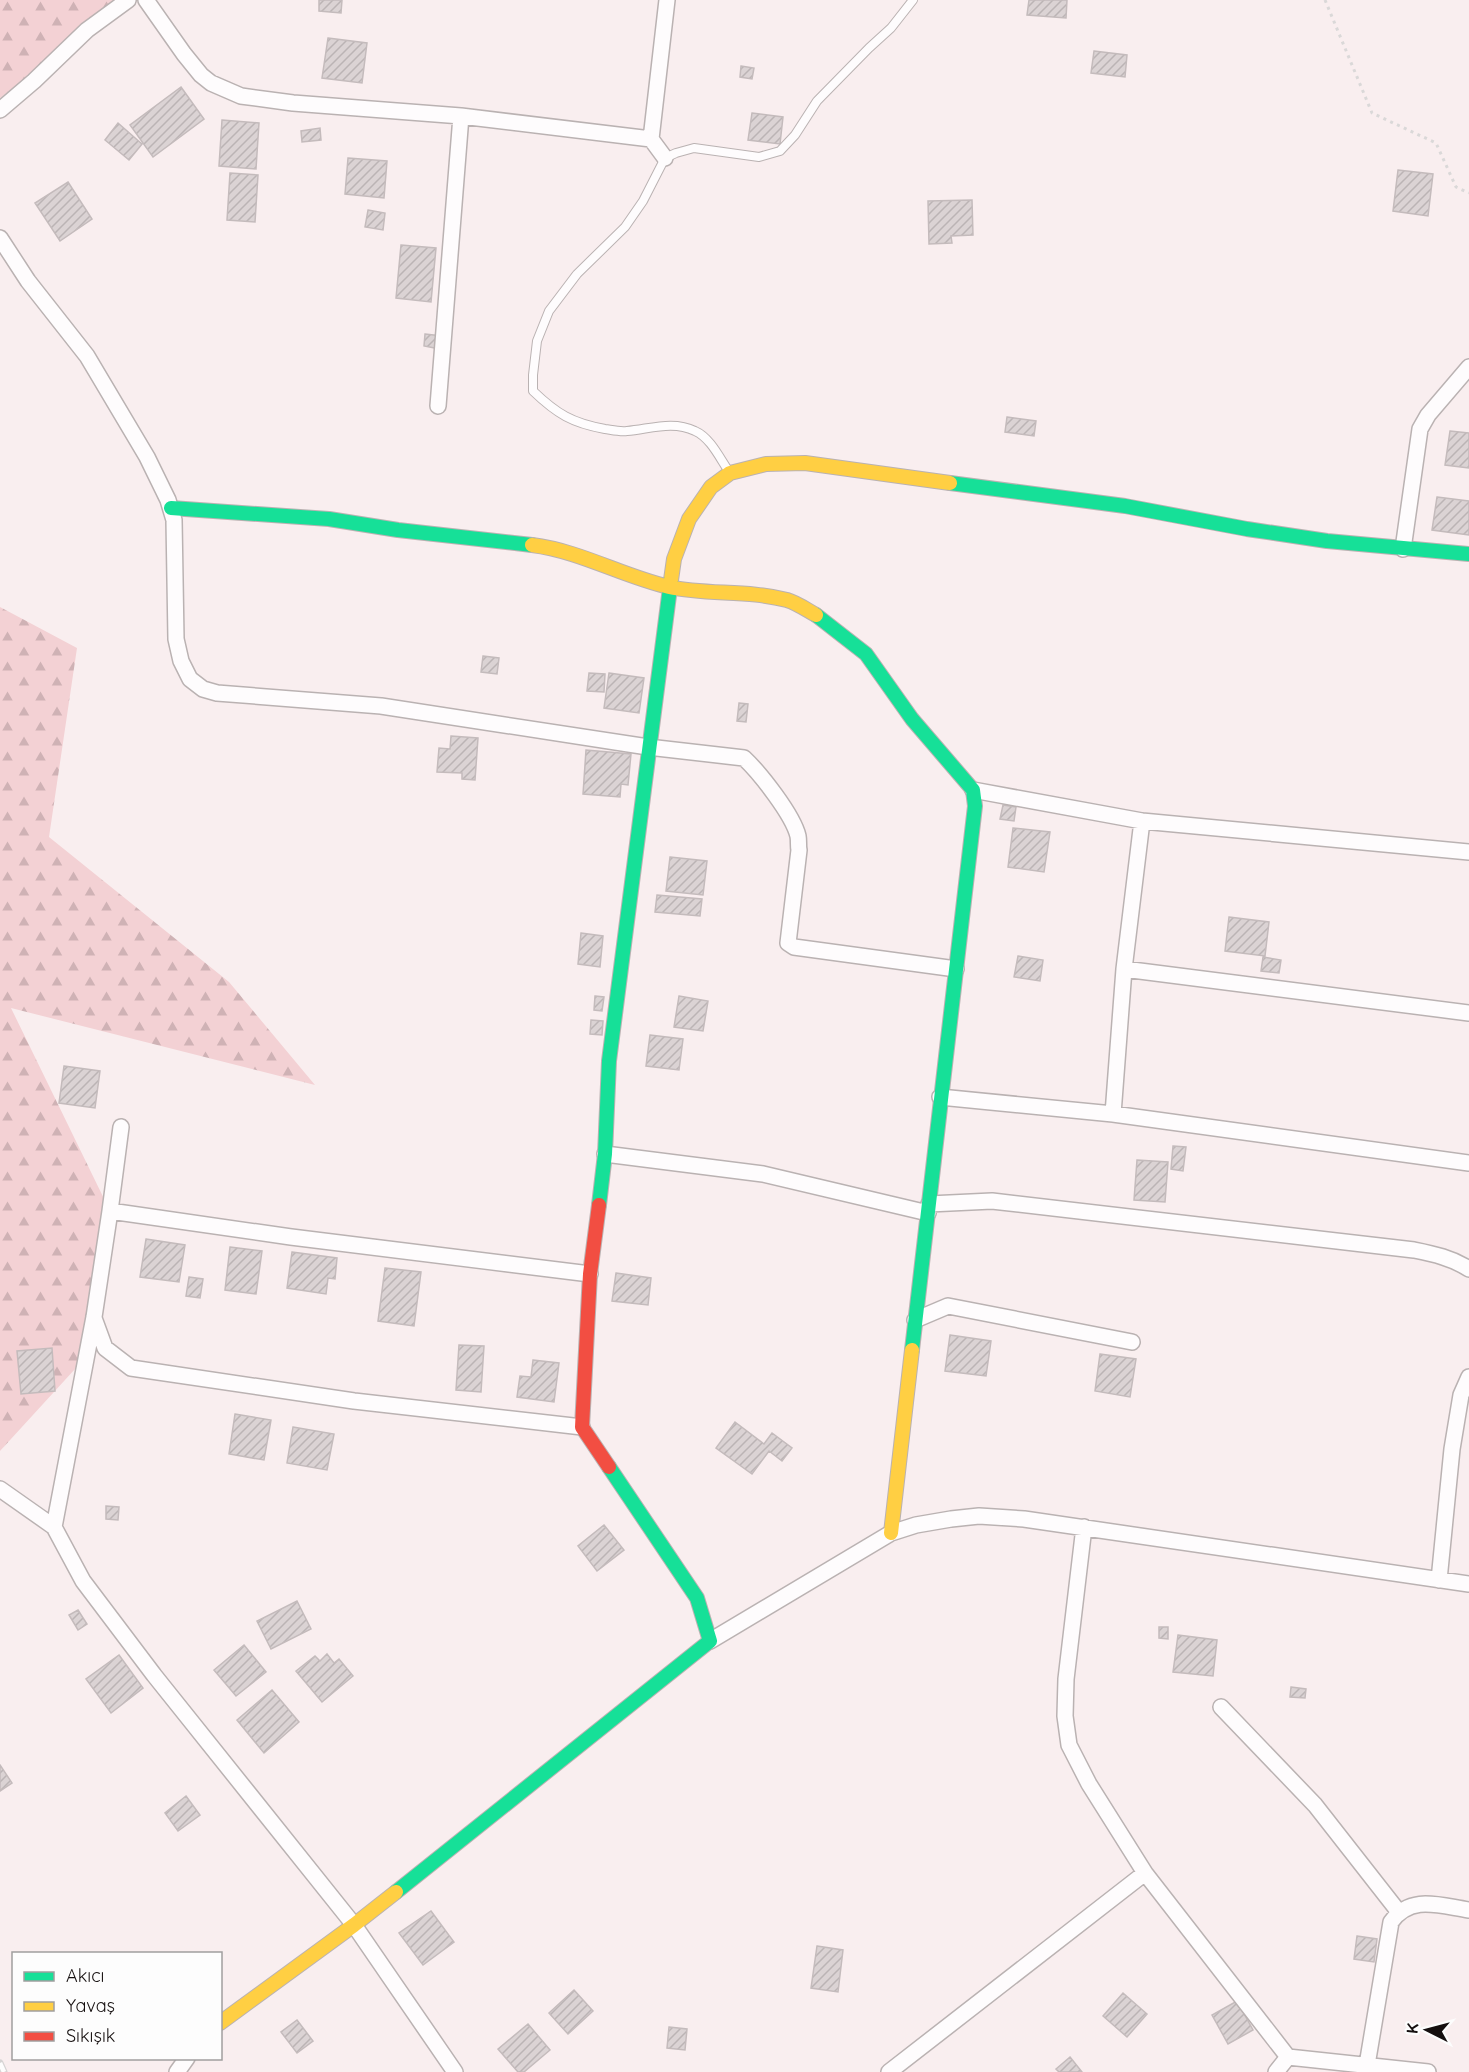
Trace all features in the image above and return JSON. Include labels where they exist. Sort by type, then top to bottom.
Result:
[{"type":"street","points":[[0,110],[87,30],[128,0]]},
{"type":"street","points":[[146,0],[201,75],[211,83],[241,96],[293,103],[461,116],[651,139]]},
{"type":"street","points":[[665,158],[651,139],[667,0]]},
{"type":"street","points":[[438,406],[461,116]]},
{"type":"street","points":[[0,238],[28,281],[87,356],[147,457],[171,508],[175,540],[176,639],[181,661],[190,680],[202,689],[217,693],[381,706],[648,747],[744,758],[790,817],[798,836],[799,850],[788,943],[794,947],[956,969]]},
{"type":"street","points":[[1403,549],[1420,429],[1428,415],[1469,367]]},
{"type":"street","points":[[710,1641],[697,1598],[582,1427],[590,1274],[605,1154],[609,1060],[648,747],[674,559],[689,519],[711,487],[730,473],[766,464],[805,463],[1125,506],[1258,531],[1327,541],[1469,554]]},
{"type":"street","points":[[171,508],[329,519],[398,530],[546,547],[583,557],[670,587],[767,596],[790,601],[819,617],[866,654],[912,719],[973,790],[975,806],[891,1533]]},
{"type":"street","points":[[973,790],[1142,821],[1469,852]]},
{"type":"street","points":[[1113,1114],[1124,969],[1142,821]]},
{"type":"street","points":[[1124,969],[1469,1013]]},
{"type":"street","points":[[940,1097],[1113,1114],[1469,1163]]},
{"type":"street","points":[[54,1527],[94,1317],[121,1127]]},
{"type":"street","points":[[605,1154],[763,1174],[928,1209],[992,1201],[1414,1250],[1450,1259],[1469,1269]]},
{"type":"street","points":[[110,1211],[291,1237],[590,1274]]},
{"type":"street","points":[[915,1320],[948,1306],[1132,1342]]},
{"type":"street","points":[[94,1317],[105,1348],[131,1368],[354,1401],[582,1427]]},
{"type":"street","points":[[1439,1580],[1452,1449],[1461,1395],[1469,1377]]},
{"type":"street","points":[[0,1489],[54,1527],[83,1581],[354,1925],[455,2072]]},
{"type":"street","points":[[222,2022],[354,1925],[710,1641],[891,1533],[916,1525],[951,1519],[980,1516],[1024,1519],[1469,1584]]},
{"type":"street","points":[[1084,1527],[1066,1678],[1065,1716],[1069,1744],[1089,1784],[1145,1873],[1288,2057],[1428,2072]]},
{"type":"street","points":[[1221,1707],[1315,1805],[1398,1911]]},
{"type":"street","points":[[889,2072],[1145,1873]]},
{"type":"street","points":[[1367,2065],[1390,1922],[1398,1911],[1422,1903],[1469,1910]]},
{"type":"street","points":[[1276,2072],[1288,2057]]},
{"type":"street","points":[[177,2072],[186,2060]]},
{"type":"lane","points":[[730,473],[707,440],[695,431],[674,425],[625,432],[567,419],[533,391],[537,341],[549,311],[577,274],[625,227],[643,201],[665,158],[694,148],[759,157],[780,151],[795,135],[817,101],[891,28],[913,0]]},
{"type":"path","points":[[1325,0],[1372,112],[1436,143],[1456,187],[1469,193]]},
{"type":"green space","points":[[0,0],[129,0],[0,98]]},
{"type":"green space","points":[[0,607],[77,648],[49,837],[229,982],[315,1085],[11,1008],[110,1211],[86,1357],[0,1451]]},
{"type":"building","points":[[319,0],[342,0],[341,13],[319,11]]},
{"type":"building","points":[[1029,0],[1067,0],[1066,18],[1027,15]]},
{"type":"building","points":[[328,38],[367,43],[362,83],[322,78]]},
{"type":"building","points":[[1094,51],[1127,55],[1125,77],[1091,73]]},
{"type":"building","points":[[741,66],[754,68],[752,79],[740,77]]},
{"type":"building","points":[[181,87],[204,119],[153,157],[130,125]]},
{"type":"building","points":[[752,113],[783,117],[780,144],[748,140]]},
{"type":"building","points":[[222,120],[259,123],[256,169],[219,166]]},
{"type":"building","points":[[118,123],[142,144],[129,160],[105,140]]},
{"type":"building","points":[[320,128],[321,140],[302,142],[301,131]]},
{"type":"building","points":[[348,158],[387,161],[384,198],[345,194]]},
{"type":"building","points":[[1398,170],[1433,174],[1428,216],[1393,211]]},
{"type":"building","points":[[230,173],[258,175],[255,222],[227,220]]},
{"type":"building","points":[[68,182],[92,219],[60,241],[35,203]]},
{"type":"building","points":[[972,200],[973,235],[951,236],[952,243],[929,244],[928,201]]},
{"type":"building","points":[[368,210],[385,213],[383,230],[365,227]]},
{"type":"building","points":[[401,245],[436,248],[431,302],[396,298]]},
{"type":"building","points":[[425,334],[442,336],[440,349],[424,346]]},
{"type":"building","points":[[1007,417],[1036,421],[1034,436],[1005,432]]},
{"type":"building","points":[[1450,431],[1469,433],[1469,468],[1445,465]]},
{"type":"building","points":[[1437,497],[1469,501],[1469,535],[1432,530]]},
{"type":"building","points":[[483,656],[499,658],[497,674],[481,672]]},
{"type":"building","points":[[589,673],[605,674],[604,692],[587,691]]},
{"type":"building","points":[[609,673],[644,678],[639,713],[604,708]]},
{"type":"building","points":[[739,703],[748,704],[746,722],[737,721]]},
{"type":"building","points":[[451,736],[478,738],[475,780],[462,779],[462,773],[437,772],[439,748],[450,749]]},
{"type":"building","points":[[586,750],[631,754],[628,785],[621,784],[620,797],[583,794]]},
{"type":"building","points":[[1003,805],[1016,807],[1014,821],[1000,819]]},
{"type":"building","points":[[1013,828],[1050,832],[1044,872],[1008,867]]},
{"type":"building","points":[[670,857],[707,861],[703,895],[666,891]]},
{"type":"building","points":[[657,895],[702,899],[700,916],[655,912]]},
{"type":"building","points":[[1229,917],[1269,922],[1265,956],[1225,951]]},
{"type":"building","points":[[581,933],[603,936],[600,967],[578,964]]},
{"type":"building","points":[[1018,956],[1043,960],[1040,981],[1014,977]]},
{"type":"building","points":[[1263,957],[1281,960],[1279,973],[1261,971]]},
{"type":"building","points":[[595,996],[604,997],[602,1011],[594,1010]]},
{"type":"building","points":[[679,996],[708,1001],[703,1031],[674,1027]]},
{"type":"building","points":[[591,1020],[603,1021],[602,1035],[590,1034]]},
{"type":"building","points":[[650,1035],[683,1039],[679,1070],[646,1066]]},
{"type":"building","points":[[64,1066],[100,1071],[95,1108],[59,1103]]},
{"type":"building","points":[[1173,1146],[1186,1147],[1183,1171],[1171,1169]]},
{"type":"building","points":[[1137,1160],[1168,1162],[1165,1202],[1134,1200]]},
{"type":"building","points":[[146,1239],[185,1245],[179,1282],[140,1277]]},
{"type":"building","points":[[230,1247],[262,1251],[256,1294],[225,1290]]},
{"type":"building","points":[[292,1252],[337,1258],[335,1279],[328,1278],[326,1294],[287,1288]]},
{"type":"building","points":[[385,1268],[421,1272],[414,1326],[378,1321]]},
{"type":"building","points":[[616,1273],[651,1278],[648,1305],[612,1301]]},
{"type":"building","points":[[189,1277],[203,1279],[200,1298],[186,1296]]},
{"type":"building","points":[[950,1335],[991,1341],[986,1376],[945,1371]]},
{"type":"building","points":[[459,1345],[484,1346],[481,1392],[456,1390]]},
{"type":"building","points":[[52,1348],[55,1391],[21,1394],[17,1351]]},
{"type":"building","points":[[1100,1354],[1136,1359],[1130,1397],[1095,1391]]},
{"type":"building","points":[[533,1360],[559,1363],[554,1402],[517,1397],[520,1376],[531,1377]]},
{"type":"building","points":[[235,1414],[271,1420],[264,1460],[229,1454]]},
{"type":"building","points":[[735,1422],[764,1444],[772,1433],[792,1448],[782,1461],[769,1451],[752,1474],[716,1448]]},
{"type":"building","points":[[293,1427],[334,1434],[327,1470],[287,1463]]},
{"type":"building","points":[[106,1506],[119,1507],[118,1520],[106,1519]]},
{"type":"building","points":[[604,1525],[624,1550],[597,1571],[578,1546]]},
{"type":"building","points":[[297,1601],[311,1629],[271,1649],[257,1621]]},
{"type":"building","points":[[78,1610],[87,1624],[78,1630],[69,1615]]},
{"type":"building","points":[[1159,1627],[1168,1627],[1168,1639],[1159,1638]]},
{"type":"building","points":[[1178,1635],[1217,1640],[1213,1676],[1173,1672]]},
{"type":"building","points":[[244,1645],[266,1672],[236,1696],[214,1670]]},
{"type":"building","points":[[327,1654],[334,1663],[339,1659],[353,1676],[322,1702],[296,1671],[315,1656],[320,1661]]},
{"type":"building","points":[[119,1655],[143,1688],[111,1713],[86,1679]]},
{"type":"building","points":[[1291,1687],[1306,1689],[1305,1698],[1290,1697]]},
{"type":"building","points":[[272,1690],[299,1722],[264,1753],[237,1720]]},
{"type":"building","points":[[0,1765],[12,1783],[0,1791]]},
{"type":"building","points":[[186,1796],[200,1815],[178,1831],[165,1813]]},
{"type":"building","points":[[431,1911],[454,1942],[423,1965],[399,1933]]},
{"type":"building","points":[[1357,1936],[1377,1939],[1374,1962],[1354,1959]]},
{"type":"building","points":[[817,1946],[843,1950],[838,1992],[811,1988]]},
{"type":"building","points":[[574,1990],[593,2011],[568,2034],[549,2013]]},
{"type":"building","points":[[1123,1993],[1147,2014],[1127,2037],[1103,2016]]},
{"type":"building","points":[[1237,2001],[1253,2030],[1228,2044],[1212,2015]]},
{"type":"building","points":[[297,2020],[313,2041],[297,2053],[281,2032]]},
{"type":"building","points":[[528,2024],[550,2050],[524,2072],[518,2072],[498,2049]]},
{"type":"building","points":[[669,2027],[687,2029],[685,2050],[667,2048]]},
{"type":"building","points":[[1070,2057],[1082,2072],[1059,2072],[1056,2069]]},
{"type":"railway","points":[[0,2063],[4,2072]]},
{"type":"traffic: fast","points":[[950,483],[1125,506],[1247,529],[1327,541],[1469,554]]},
{"type":"traffic: fast","points":[[171,508],[329,519],[398,530],[532,545]]},
{"type":"traffic: fast","points":[[599,1205],[605,1154],[609,1061],[671,580]]},
{"type":"traffic: fast","points":[[816,615],[866,654],[912,719],[973,790],[975,806],[912,1350]]},
{"type":"traffic: fast","points":[[396,1892],[710,1641],[697,1598],[609,1467]]},
{"type":"traffic: slow","points":[[671,580],[674,559],[689,519],[711,487],[730,473],[766,464],[805,463],[950,483]]},
{"type":"traffic: slow","points":[[532,545],[584,558],[669,587],[773,597],[791,601],[816,615]]},
{"type":"traffic: slow","points":[[891,1533],[912,1350]]},
{"type":"traffic: slow","points":[[222,2022],[396,1892]]},
{"type":"traffic: jam","points":[[599,1205],[590,1274],[582,1427],[609,1467]]}]
